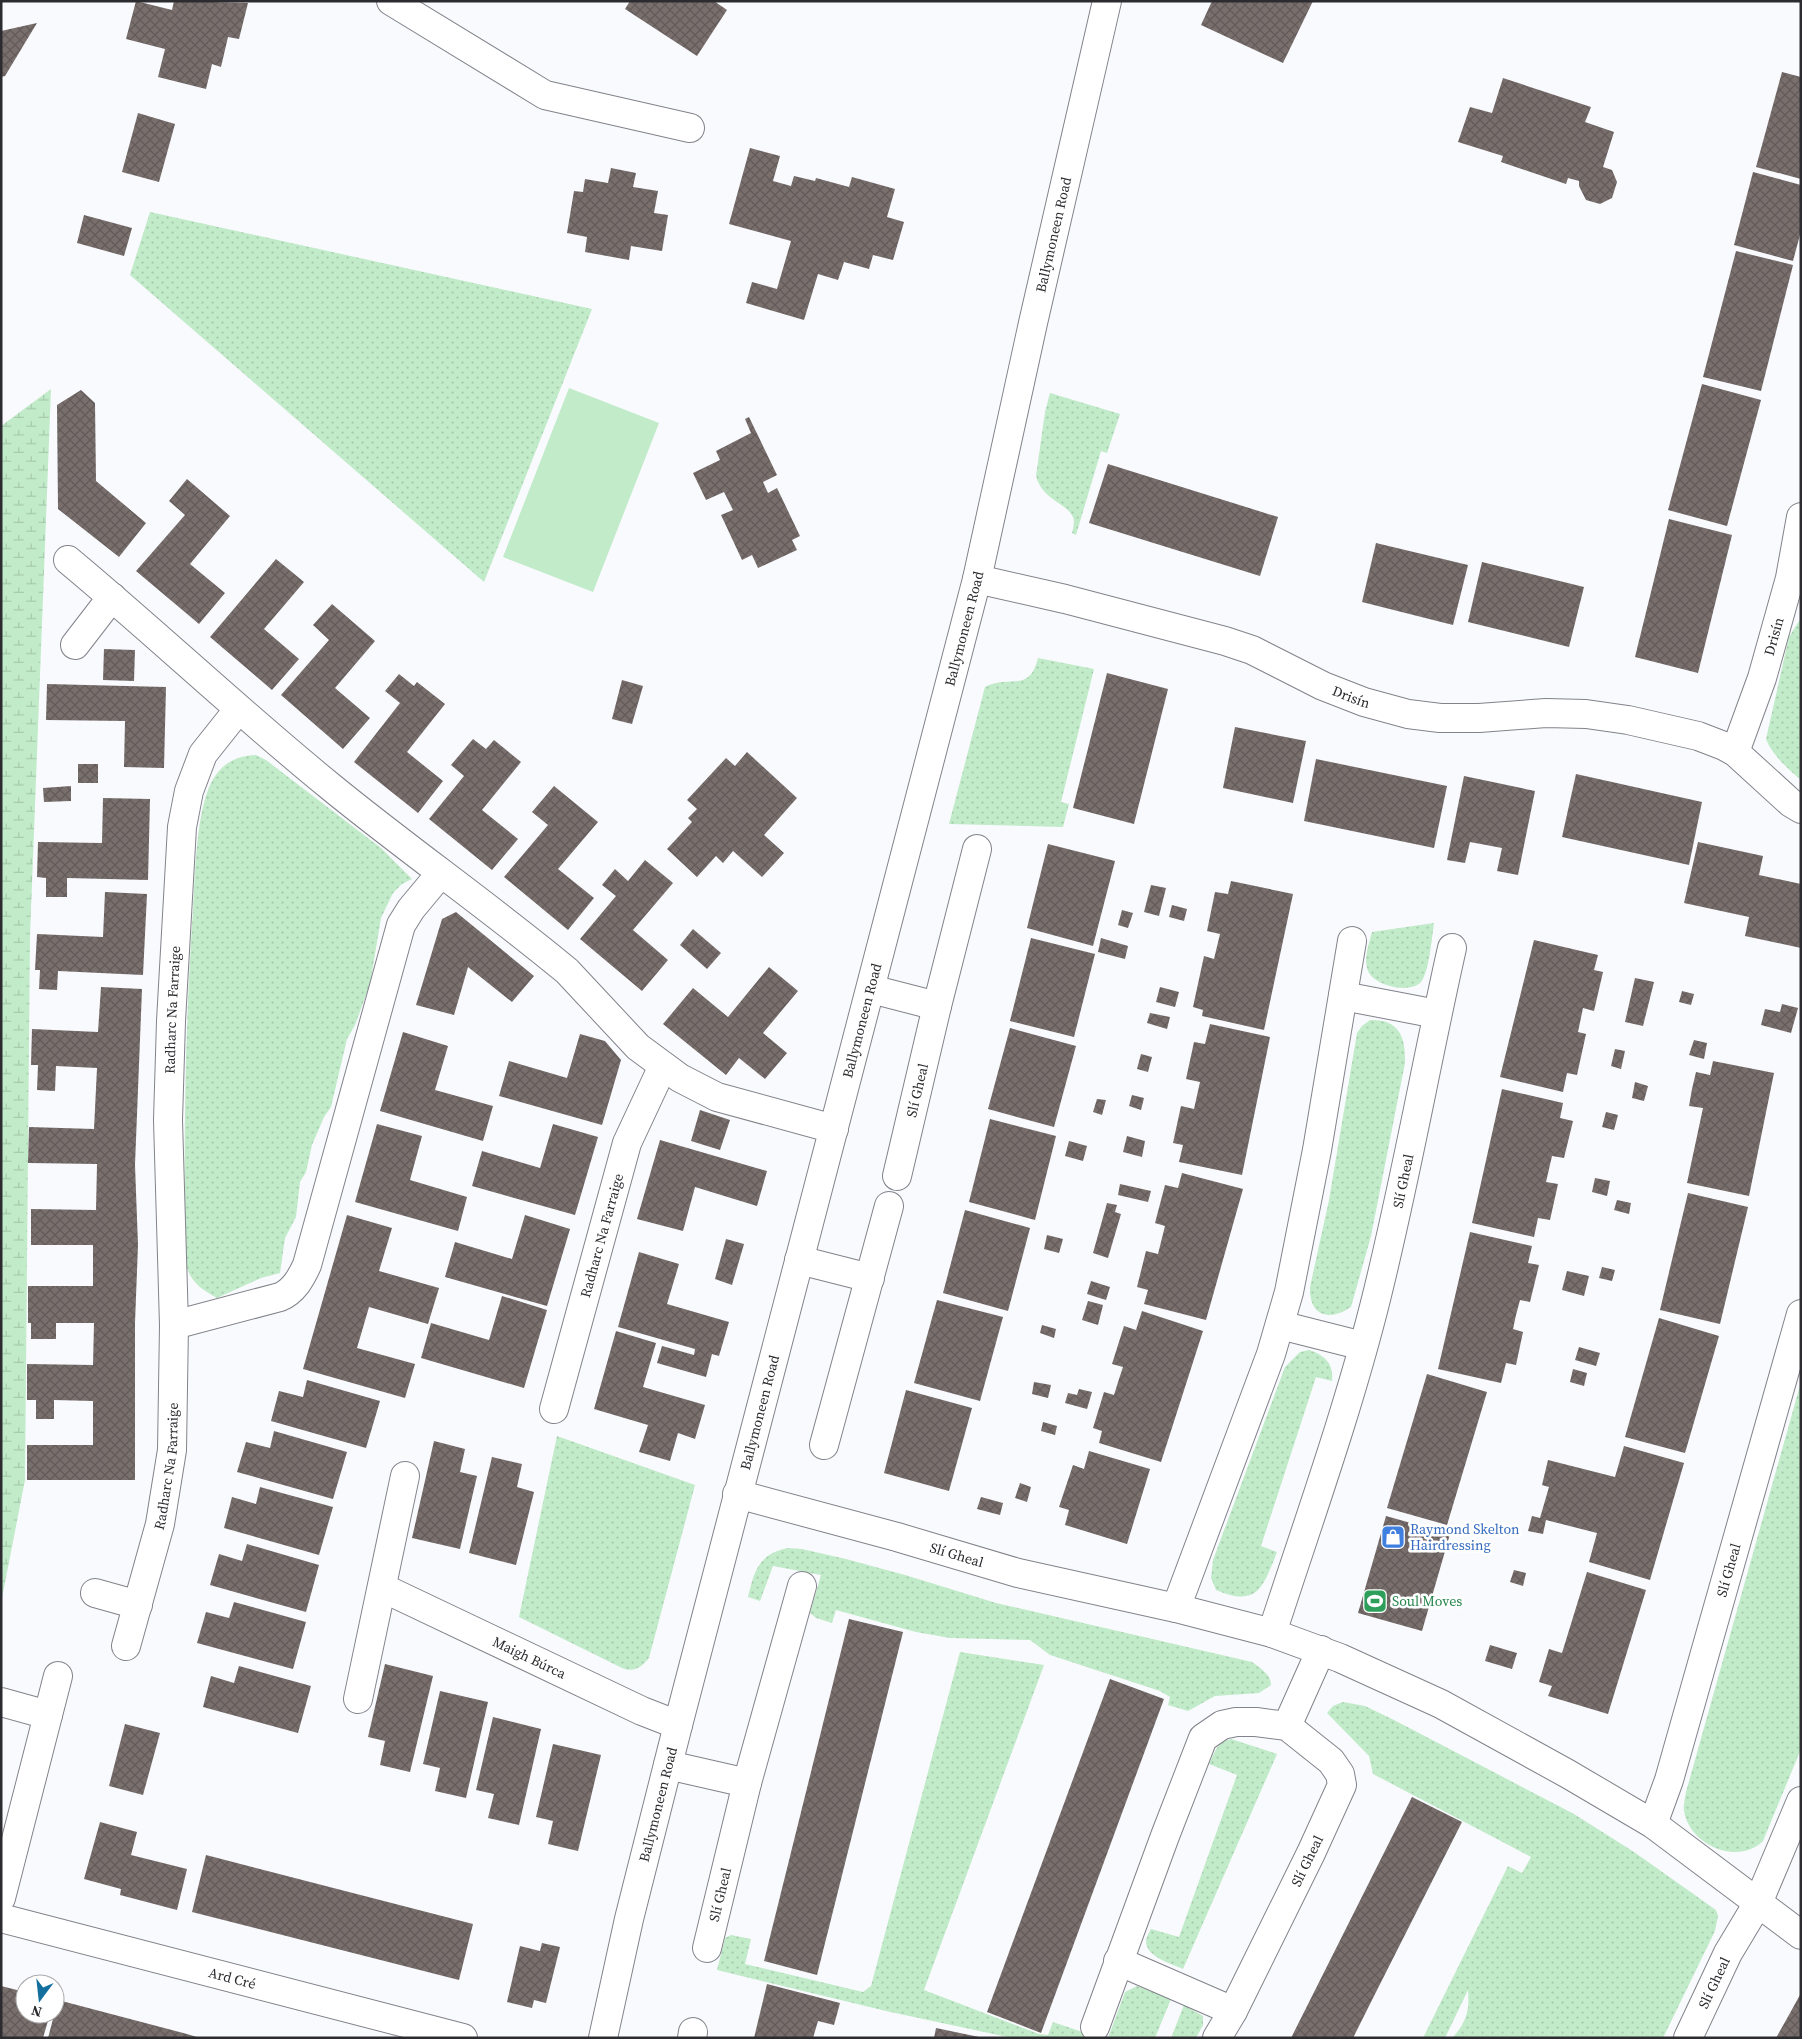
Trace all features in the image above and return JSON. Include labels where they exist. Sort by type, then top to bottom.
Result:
[{"type":"street","points":[[391,1],[545,95],[690,128]]},
{"type":"street","name":"Ballymoneen Road","points":[[603,2038],[678,1724],[737,1494],[872,989],[977,579],[1033,323],[1107,1]]},
{"type":"street","name":"Drisín","points":[[1735,752],[1762,678],[1790,578],[1801,517]]},
{"type":"street","points":[[68,560],[238,710],[331,787],[567,971],[582,985],[625,1034],[663,1066],[699,1089],[717,1097],[834,1129]]},
{"type":"street","name":"Drisín","points":[[977,579],[1074,601],[1225,641],[1252,650],[1340,693],[1364,702],[1408,714],[1440,718],[1479,718],[1546,713],[1586,714],[1628,720],[1698,736],[1735,752],[1791,803],[1801,809]]},
{"type":"street","points":[[75,645],[112,597]]},
{"type":"street","name":"Radharc Na Farraige","points":[[126,1646],[160,1524],[170,1470],[174,1325],[168,1120],[170,1021],[180,840],[185,805],[200,760],[208,746],[238,710]]},
{"type":"street","name":"Slí Gheal","points":[[897,1176],[937,1006],[977,849]]},
{"type":"street","points":[[174,1325],[288,1294],[302,1276],[307,1265],[401,925],[411,909],[441,873]]},
{"type":"street","points":[[1176,1608],[1271,1354],[1280,1325],[1303,1225],[1352,941]]},
{"type":"street","name":"Slí Gheal","points":[[1272,1632],[1327,1466],[1363,1346],[1405,1173],[1452,948]]},
{"type":"street","points":[[872,989],[937,1006]]},
{"type":"street","points":[[1343,996],[1437,1014]]},
{"type":"street","name":"Radharc Na Farraige","points":[[554,1409],[627,1143],[663,1066]]},
{"type":"street","points":[[824,1445],[889,1206]]},
{"type":"street","points":[[799,1260],[870,1278]]},
{"type":"street","name":"Slí Gheal","points":[[1653,1824],[1670,1780],[1801,1314]]},
{"type":"street","points":[[1280,1325],[1363,1346]]},
{"type":"street","points":[[358,1699],[383,1588],[405,1476]]},
{"type":"street","name":"Slí Gheal","points":[[737,1494],[1018,1573],[1176,1608],[1272,1632],[1321,1650],[1387,1678],[1441,1704],[1568,1774],[1653,1824],[1801,1936]]},
{"type":"street","name":"Slí Gheal","points":[[707,1948],[748,1783],[802,1586]]},
{"type":"street","name":"Maigh Búrca","points":[[383,1588],[642,1711],[678,1724]]},
{"type":"street","points":[[95,1593],[138,1605]]},
{"type":"street","points":[[1095,2027],[1118,1961],[1203,1738],[1222,1725],[1236,1722],[1256,1722],[1287,1726],[1321,1650]]},
{"type":"street","points":[[1,1898],[58,1676]]},
{"type":"street","points":[[1,1702],[48,1715]]},
{"type":"street","name":"Slí Gheal","points":[[1217,2038],[1311,1853],[1342,1785],[1340,1774],[1331,1761],[1287,1726]]},
{"type":"street","points":[[668,1765],[748,1783]]},
{"type":"street","name":"Slí Gheal","points":[[1688,2038],[1728,1954],[1758,1903],[1801,1801]]},
{"type":"street","name":"Ard Cré","points":[[1,1918],[463,2038]]},
{"type":"street","points":[[1118,1961],[1232,2010]]},
{"type":"green space","points":[[150,212],[592,309],[484,582],[130,275]]},
{"type":"green space","points":[[569,388],[659,423],[593,592],[503,557]]},
{"type":"green space","points":[[51,389],[30,936],[25,1480],[1,1603],[1,426]]},
{"type":"green space","points":[[1050,393],[1120,414],[1107,453],[1101,451],[1076,535],[1072,533],[1074,521],[1070,512],[1044,491],[1036,476],[1045,412]]},
{"type":"green space","points":[[1801,618],[1801,780],[1776,756],[1766,739],[1789,637]]},
{"type":"green space","points":[[1038,658],[1094,669],[1061,802],[1069,804],[1063,827],[949,824],[985,687],[994,683],[1024,680],[1034,669]]},
{"type":"green space","points":[[256,755],[266,760],[381,848],[412,879],[402,884],[393,893],[381,918],[370,984],[355,1025],[347,1039],[331,1107],[324,1117],[312,1145],[306,1172],[300,1182],[296,1217],[285,1238],[280,1273],[261,1278],[217,1298],[198,1285],[191,1277],[186,1266],[185,1088],[196,863],[202,811],[211,783],[219,771],[229,762],[242,757]]},
{"type":"green space","points":[[1434,923],[1428,964],[1420,983],[1407,988],[1399,988],[1384,984],[1371,976],[1366,962],[1372,932]]},
{"type":"green space","points":[[1370,1020],[1380,1020],[1388,1023],[1399,1031],[1404,1045],[1405,1063],[1371,1236],[1351,1307],[1343,1312],[1328,1315],[1322,1314],[1313,1304],[1310,1287],[1329,1200],[1357,1033]]},
{"type":"green space","points":[[1309,1350],[1320,1355],[1330,1365],[1332,1381],[1316,1377],[1261,1546],[1277,1552],[1263,1584],[1257,1591],[1241,1597],[1230,1595],[1216,1590],[1211,1578],[1213,1560],[1285,1367],[1300,1352]]},
{"type":"green space","points":[[1801,1382],[1801,1749],[1763,1841],[1753,1848],[1741,1852],[1728,1851],[1716,1848],[1695,1834],[1688,1823],[1684,1811],[1684,1802]]},
{"type":"green space","points":[[557,1436],[695,1485],[649,1658],[640,1666],[631,1670],[622,1668],[519,1617]]},
{"type":"green space","points":[[788,1548],[802,1549],[846,1559],[996,1603],[1252,1662],[1267,1674],[1271,1685],[1259,1693],[1215,1696],[1188,1711],[1168,1705],[1170,1697],[1160,1691],[1050,1655],[1030,1640],[950,1638],[916,1632],[836,1610],[832,1623],[816,1618],[810,1613],[821,1575],[773,1566],[760,1601],[748,1597],[755,1572],[759,1565],[770,1555]]},
{"type":"green space","points":[[960,1652],[1044,1665],[924,1990],[1039,2034],[1048,2035],[1053,2022],[1100,2038],[1012,2038],[886,2011],[717,1970],[725,1938],[731,1935],[751,1939],[745,1964],[863,1992],[871,1986]]},
{"type":"green space","points":[[1343,1702],[1365,1706],[1394,1720],[1574,1814],[1634,1852],[1716,1910],[1718,1916],[1715,1931],[1663,2038],[1452,2038],[1464,2022],[1468,2010],[1468,1990],[1445,2038],[1423,2038],[1508,1866],[1522,1873],[1531,1857],[1373,1774],[1369,1756],[1327,1713],[1333,1706]]},
{"type":"green space","points":[[1231,1739],[1277,1754],[1183,1969],[1154,1955],[1147,1946],[1146,1940],[1151,1929],[1179,1937],[1237,1775],[1209,1764],[1219,1745]]},
{"type":"green space","points":[[1137,1986],[1171,1999],[1155,2038],[1108,2038],[1125,1992]]},
{"type":"green space","points":[[1184,2005],[1203,2016],[1203,2025],[1196,2038],[1171,2038]]},
{"type":"building","points":[[136,1],[172,10],[174,1],[248,3],[239,39],[228,37],[221,67],[212,64],[206,89],[158,77],[165,49],[126,39]]},
{"type":"building","points":[[630,1],[714,1],[727,10],[697,56],[625,9]]},
{"type":"building","points":[[1212,1],[1313,1],[1283,63],[1201,25]]},
{"type":"building","points":[[37,23],[5,76],[1,77],[1,31]]},
{"type":"building","points":[[1782,72],[1801,77],[1801,179],[1756,167]]},
{"type":"building","points":[[1503,78],[1591,107],[1585,122],[1614,132],[1603,167],[1612,170],[1617,182],[1612,198],[1600,204],[1586,200],[1579,186],[1579,181],[1568,178],[1566,184],[1501,162],[1503,156],[1458,142],[1470,107],[1492,113]]},
{"type":"building","points":[[138,113],[175,124],[159,182],[122,172]]},
{"type":"building","points":[[750,148],[780,156],[773,181],[791,186],[794,176],[815,181],[816,178],[849,187],[852,177],[895,189],[887,217],[904,222],[893,260],[873,255],[869,269],[844,262],[838,280],[818,274],[804,320],[746,303],[752,282],[777,289],[791,241],[729,224]]},
{"type":"building","points":[[611,168],[636,173],[633,187],[658,191],[654,213],[668,215],[662,251],[631,246],[629,260],[585,252],[587,237],[567,233],[574,191],[583,192],[585,179],[608,183]]},
{"type":"building","points":[[1753,172],[1801,185],[1801,231],[1793,261],[1734,245]]},
{"type":"building","points":[[84,215],[132,228],[124,256],[77,243]]},
{"type":"building","points":[[1736,251],[1793,265],[1761,391],[1703,377]]},
{"type":"building","points":[[1702,384],[1761,400],[1727,526],[1668,510]]},
{"type":"building","points":[[81,390],[95,403],[96,481],[146,523],[119,557],[58,509],[57,405]]},
{"type":"building","points":[[749,417],[777,475],[763,482],[768,493],[777,488],[800,536],[792,540],[797,550],[758,568],[752,555],[742,560],[721,515],[733,510],[724,492],[706,500],[693,473],[720,460],[716,451],[751,433],[745,419]]},
{"type":"building","points":[[1108,464],[1278,517],[1260,576],[1089,523]]},
{"type":"building","points":[[187,479],[230,516],[190,564],[225,593],[199,624],[136,571],[185,515],[169,501]]},
{"type":"building","points":[[1669,519],[1732,535],[1698,673],[1635,657]]},
{"type":"building","points":[[1376,543],[1468,565],[1453,625],[1362,602]]},
{"type":"building","points":[[276,559],[304,582],[264,629],[299,659],[272,690],[210,637]]},
{"type":"building","points":[[1482,562],[1584,587],[1569,647],[1468,622]]},
{"type":"building","points":[[332,604],[375,641],[335,688],[370,718],[343,749],[281,695],[329,640],[313,625]]},
{"type":"building","points":[[104,649],[135,650],[134,681],[103,680]]},
{"type":"building","points":[[1107,673],[1168,689],[1134,824],[1073,808]]},
{"type":"building","points":[[399,674],[414,686],[417,682],[445,704],[407,752],[443,781],[418,813],[354,762],[400,703],[385,691]]},
{"type":"building","points":[[622,680],[643,686],[632,724],[612,719]]},
{"type":"building","points":[[47,684],[166,687],[164,768],[124,767],[125,721],[46,720]]},
{"type":"building","points":[[1235,727],[1306,741],[1293,803],[1223,788]]},
{"type":"building","points":[[473,739],[486,749],[494,740],[521,762],[482,810],[518,839],[492,870],[429,819],[464,776],[451,765]]},
{"type":"building","points":[[747,752],[797,798],[764,835],[784,853],[762,877],[733,851],[723,863],[716,856],[697,877],[667,849],[692,822],[688,818],[697,809],[687,800],[726,758],[735,766]]},
{"type":"building","points":[[1316,759],[1447,786],[1434,848],[1304,821]]},
{"type":"building","points":[[78,764],[98,764],[98,783],[78,783]]},
{"type":"building","points":[[1576,774],[1702,802],[1689,865],[1562,837]]},
{"type":"building","points":[[1464,776],[1535,791],[1518,875],[1497,871],[1502,848],[1470,842],[1465,863],[1447,860]]},
{"type":"building","points":[[71,786],[71,801],[44,802],[43,788]]},
{"type":"building","points":[[554,786],[598,822],[558,869],[594,898],[568,930],[504,877],[548,825],[532,812]]},
{"type":"building","points":[[103,798],[150,799],[148,880],[67,878],[67,897],[46,897],[46,878],[37,877],[38,842],[102,843]]},
{"type":"building","points":[[1698,842],[1763,856],[1759,875],[1801,884],[1801,948],[1745,936],[1749,917],[1684,903]]},
{"type":"building","points":[[1048,844],[1115,861],[1093,946],[1027,928]]},
{"type":"building","points":[[645,860],[673,883],[633,930],[668,960],[642,991],[580,939],[616,896],[602,885],[615,869],[628,881]]},
{"type":"building","points":[[1231,881],[1293,894],[1264,1030],[1202,1016],[1203,1010],[1193,1007],[1204,956],[1214,959],[1220,934],[1207,931],[1215,892],[1228,894]]},
{"type":"building","points":[[1151,885],[1166,888],[1159,916],[1144,912]]},
{"type":"building","points":[[105,892],[147,894],[143,975],[58,971],[57,990],[39,989],[40,970],[35,970],[37,934],[103,937]]},
{"type":"building","points":[[1172,905],[1187,909],[1184,921],[1169,917]]},
{"type":"building","points":[[1122,910],[1133,913],[1128,928],[1118,925]]},
{"type":"building","points":[[456,912],[534,976],[512,1002],[468,967],[454,1015],[416,1005],[442,919]]},
{"type":"building","points":[[693,929],[721,953],[707,969],[680,945]]},
{"type":"building","points":[[1031,938],[1095,954],[1074,1037],[1010,1021]]},
{"type":"building","points":[[1101,938],[1128,946],[1125,959],[1098,952]]},
{"type":"building","points":[[1534,940],[1598,955],[1594,970],[1603,972],[1594,1011],[1583,1008],[1578,1032],[1586,1034],[1577,1075],[1567,1073],[1563,1092],[1500,1077]]},
{"type":"building","points":[[769,967],[798,991],[763,1033],[787,1053],[765,1079],[739,1058],[726,1075],[663,1024],[693,988],[728,1017]]},
{"type":"building","points":[[1635,978],[1654,982],[1643,1026],[1625,1022]]},
{"type":"building","points":[[101,987],[142,989],[135,1165],[138,1245],[135,1323],[135,1480],[27,1480],[27,1445],[93,1445],[93,1401],[54,1400],[54,1419],[36,1419],[36,1400],[27,1400],[27,1364],[93,1365],[94,1323],[56,1323],[56,1339],[31,1339],[31,1323],[28,1323],[28,1286],[93,1286],[93,1245],[31,1245],[31,1209],[96,1210],[97,1164],[28,1163],[29,1127],[94,1129],[97,1068],[56,1066],[55,1091],[37,1090],[38,1065],[31,1065],[32,1029],[98,1032]]},
{"type":"building","points":[[1160,987],[1179,992],[1175,1007],[1156,1002]]},
{"type":"building","points":[[1682,991],[1694,994],[1691,1005],[1679,1002]]},
{"type":"building","points":[[1782,1004],[1798,1008],[1791,1033],[1761,1025],[1765,1009],[1780,1012]]},
{"type":"building","points":[[1150,1013],[1170,1017],[1167,1029],[1147,1023]]},
{"type":"building","points":[[1210,1024],[1270,1037],[1242,1175],[1179,1162],[1183,1145],[1173,1143],[1181,1106],[1194,1109],[1200,1082],[1186,1079],[1194,1042],[1205,1044]]},
{"type":"building","points":[[1010,1028],[1076,1046],[1054,1127],[988,1109]]},
{"type":"building","points":[[403,1032],[448,1046],[435,1090],[493,1106],[483,1141],[380,1111]]},
{"type":"building","points":[[580,1034],[605,1041],[621,1060],[602,1125],[499,1096],[509,1061],[567,1078]]},
{"type":"building","points":[[1694,1040],[1707,1043],[1704,1059],[1689,1055]]},
{"type":"building","points":[[1615,1049],[1625,1051],[1621,1069],[1611,1066]]},
{"type":"building","points":[[1141,1054],[1152,1057],[1148,1072],[1137,1069]]},
{"type":"building","points":[[1713,1061],[1774,1073],[1749,1196],[1687,1183],[1703,1108],[1689,1106],[1692,1089],[1696,1072],[1710,1075]]},
{"type":"building","points":[[1635,1082],[1648,1086],[1644,1101],[1632,1098]]},
{"type":"building","points":[[1502,1089],[1563,1103],[1560,1118],[1573,1121],[1564,1158],[1552,1156],[1546,1182],[1558,1184],[1550,1220],[1538,1218],[1534,1237],[1472,1223]]},
{"type":"building","points":[[1132,1095],[1144,1098],[1141,1110],[1129,1106]]},
{"type":"building","points":[[1097,1099],[1106,1100],[1102,1115],[1093,1112]]},
{"type":"building","points":[[700,1110],[730,1120],[720,1150],[691,1141]]},
{"type":"building","points":[[1606,1112],[1618,1115],[1614,1130],[1602,1127]]},
{"type":"building","points":[[990,1119],[1056,1136],[1035,1220],[969,1202]]},
{"type":"building","points":[[377,1124],[422,1136],[410,1180],[467,1197],[458,1231],[355,1202]]},
{"type":"building","points":[[553,1124],[598,1137],[575,1215],[472,1186],[482,1151],[540,1168]]},
{"type":"building","points":[[1127,1136],[1145,1141],[1142,1157],[1123,1152]]},
{"type":"building","points":[[660,1140],[767,1171],[757,1206],[695,1187],[683,1231],[637,1219]]},
{"type":"building","points":[[1069,1141],[1087,1146],[1083,1161],[1065,1156]]},
{"type":"building","points":[[1182,1173],[1243,1189],[1206,1320],[1144,1304],[1148,1290],[1137,1287],[1146,1251],[1158,1254],[1165,1226],[1155,1223],[1165,1185],[1178,1188]]},
{"type":"building","points":[[1595,1178],[1610,1181],[1607,1196],[1592,1192]]},
{"type":"building","points":[[1120,1184],[1151,1191],[1148,1202],[1118,1195]]},
{"type":"building","points":[[1688,1193],[1748,1207],[1720,1324],[1660,1310]]},
{"type":"building","points":[[1617,1200],[1631,1203],[1629,1214],[1614,1210]]},
{"type":"building","points":[[1107,1203],[1117,1205],[1115,1212],[1121,1214],[1108,1258],[1093,1253]]},
{"type":"building","points":[[965,1210],[1030,1228],[1008,1311],[943,1293]]},
{"type":"building","points":[[347,1215],[392,1228],[379,1271],[439,1288],[428,1324],[369,1307],[357,1348],[415,1364],[405,1398],[303,1369]]},
{"type":"building","points":[[525,1215],[570,1229],[547,1306],[445,1277],[455,1242],[512,1259]]},
{"type":"building","points":[[1470,1232],[1532,1246],[1528,1263],[1539,1265],[1530,1302],[1520,1300],[1516,1315],[1513,1329],[1523,1332],[1516,1365],[1506,1363],[1501,1383],[1438,1369]]},
{"type":"building","points":[[1047,1235],[1063,1239],[1059,1253],[1044,1249]]},
{"type":"building","points":[[726,1239],[744,1244],[732,1285],[715,1279]]},
{"type":"building","points":[[639,1252],[679,1264],[667,1304],[729,1322],[719,1356],[712,1354],[706,1377],[657,1363],[662,1346],[694,1355],[695,1349],[618,1327]]},
{"type":"building","points":[[1602,1267],[1615,1270],[1612,1281],[1599,1278]]},
{"type":"building","points":[[1567,1271],[1589,1276],[1584,1296],[1562,1290]]},
{"type":"building","points":[[1091,1281],[1110,1287],[1106,1300],[1087,1294]]},
{"type":"building","points":[[502,1296],[547,1310],[524,1388],[421,1358],[431,1323],[489,1340]]},
{"type":"building","points":[[937,1300],[1003,1317],[980,1401],[914,1383]]},
{"type":"building","points":[[1088,1301],[1103,1305],[1098,1325],[1082,1320]]},
{"type":"building","points":[[1142,1311],[1203,1331],[1161,1462],[1099,1443],[1102,1431],[1093,1428],[1104,1392],[1114,1395],[1123,1367],[1112,1364],[1124,1326],[1136,1330]]},
{"type":"building","points":[[1659,1318],[1719,1336],[1685,1453],[1625,1437]]},
{"type":"building","points":[[1042,1325],[1056,1329],[1054,1338],[1040,1333]]},
{"type":"building","points":[[616,1331],[656,1343],[643,1387],[705,1405],[695,1439],[678,1433],[670,1461],[639,1452],[648,1425],[594,1409]]},
{"type":"building","points":[[1579,1347],[1600,1353],[1596,1366],[1575,1360]]},
{"type":"building","points":[[1573,1369],[1587,1373],[1584,1386],[1570,1382]]},
{"type":"building","points":[[1427,1374],[1487,1392],[1447,1525],[1387,1508]]},
{"type":"building","points":[[307,1380],[380,1401],[366,1448],[271,1421],[279,1391],[303,1397]]},
{"type":"building","points":[[1034,1382],[1051,1385],[1048,1398],[1032,1394]]},
{"type":"building","points":[[1079,1389],[1092,1392],[1087,1409],[1065,1403],[1068,1393],[1077,1395]]},
{"type":"building","points":[[906,1390],[972,1408],[949,1491],[884,1473]]},
{"type":"building","points":[[1043,1422],[1057,1426],[1055,1435],[1041,1431]]},
{"type":"building","points":[[274,1431],[347,1452],[333,1499],[237,1472],[246,1442],[270,1448]]},
{"type":"building","points":[[434,1441],[465,1449],[460,1472],[477,1476],[460,1549],[412,1538]]},
{"type":"building","points":[[1624,1446],[1684,1463],[1650,1580],[1589,1562],[1597,1533],[1546,1520],[1543,1534],[1528,1531],[1532,1516],[1540,1518],[1549,1487],[1542,1485],[1548,1460],[1615,1477]]},
{"type":"building","points":[[1089,1451],[1150,1469],[1127,1544],[1065,1525],[1069,1510],[1059,1507],[1073,1465],[1084,1469]]},
{"type":"building","points":[[492,1457],[522,1464],[517,1487],[534,1492],[516,1565],[469,1553]]},
{"type":"building","points":[[1020,1483],[1031,1487],[1027,1502],[1015,1498]]},
{"type":"building","points":[[260,1487],[333,1507],[319,1555],[224,1528],[232,1497],[256,1504]]},
{"type":"building","points":[[981,1497],[1003,1503],[1000,1515],[977,1509]]},
{"type":"building","points":[[1386,1516],[1450,1534],[1422,1631],[1358,1613]]},
{"type":"building","points":[[247,1544],[319,1565],[306,1612],[210,1585],[219,1554],[242,1561]]},
{"type":"building","points":[[1514,1570],[1526,1573],[1523,1586],[1510,1582]]},
{"type":"building","points":[[1587,1572],[1646,1590],[1608,1714],[1548,1696],[1552,1686],[1539,1682],[1549,1649],[1562,1653]]},
{"type":"building","points":[[234,1602],[306,1622],[293,1669],[197,1643],[206,1612],[229,1618]]},
{"type":"building","points":[[849,1619],[903,1632],[817,1975],[764,1961]]},
{"type":"building","points":[[1490,1645],[1517,1653],[1512,1669],[1485,1661]]},
{"type":"building","points":[[385,1664],[433,1676],[410,1772],[380,1765],[385,1741],[368,1737]]},
{"type":"building","points":[[239,1666],[311,1686],[298,1733],[203,1707],[211,1676],[234,1683]]},
{"type":"building","points":[[1110,1679],[1164,1699],[1041,2033],[987,2012]]},
{"type":"building","points":[[440,1691],[488,1702],[466,1798],[435,1791],[440,1768],[423,1764]]},
{"type":"building","points":[[493,1717],[541,1729],[519,1825],[488,1818],[494,1794],[476,1790]]},
{"type":"building","points":[[125,1724],[160,1733],[143,1795],[109,1786]]},
{"type":"building","points":[[553,1744],[601,1755],[578,1851],[548,1844],[553,1821],[536,1817]]},
{"type":"building","points":[[1412,1797],[1462,1822],[1353,2038],[1291,2038]]},
{"type":"building","points":[[100,1822],[137,1832],[131,1855],[187,1869],[177,1910],[120,1895],[121,1889],[84,1879]]},
{"type":"building","points":[[206,1855],[473,1924],[459,1980],[192,1912]]},
{"type":"building","points":[[542,1943],[560,1947],[546,2003],[534,2000],[532,2008],[507,2002],[520,1946],[540,1951]]},
{"type":"building","points":[[767,1984],[840,2003],[834,2025],[818,2021],[813,2038],[754,2038]]},
{"type":"building","points":[[1,1986],[15,1990],[15,2024],[47,2024],[43,2038],[1,2038]]},
{"type":"building","points":[[1801,1993],[1801,2038],[1776,2038],[1790,2013]]},
{"type":"building","points":[[65,2002],[200,2038],[48,2038],[52,2024],[65,2024]]},
{"type":"building","points":[[936,2028],[979,2037],[979,2038],[934,2038]]},
{"type":"place","name":"Raymond Skelton Hairdressing","points":[[1393,1537]]},
{"type":"place","name":"Soul Moves","points":[[1375,1601]]}]
